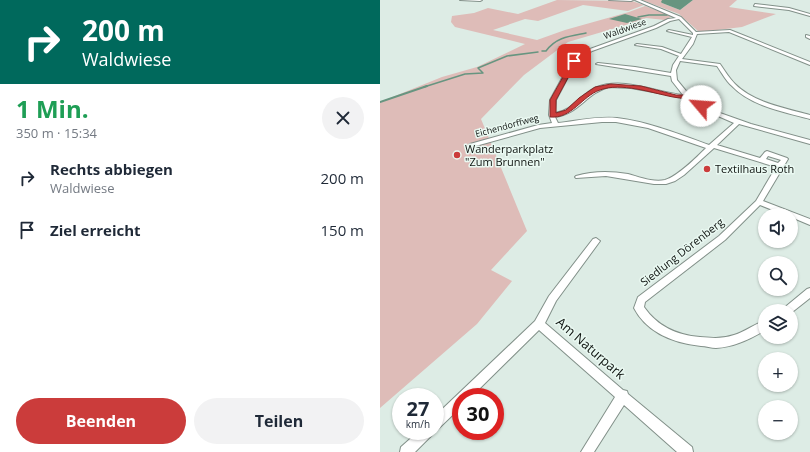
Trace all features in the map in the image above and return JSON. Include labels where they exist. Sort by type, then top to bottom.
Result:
[{"type":"street","points":[[462,0],[480,0]]},
{"type":"street","points":[[611,0],[631,0]]},
{"type":"street","points":[[637,0],[678,17],[694,35]]},
{"type":"street","points":[[756,4],[789,9],[810,15]]},
{"type":"street","name":"Waldwiese","points":[[552,115],[553,100],[574,61],[591,50],[678,17]]},
{"type":"street","points":[[669,32],[694,35],[729,31],[810,64]]},
{"type":"street","points":[[672,75],[694,35]]},
{"type":"street","points":[[637,45],[662,48],[681,58],[718,65],[727,79],[746,95],[764,104],[810,117]]},
{"type":"street","points":[[598,64],[635,68],[672,75]]},
{"type":"street","points":[[672,75],[674,80],[688,97],[711,111],[738,122],[810,142]]},
{"type":"street","points":[[555,123],[552,115],[569,111],[591,93],[603,86],[641,88],[676,96],[688,97]]},
{"type":"street","name":"Eichendorffweg","points":[[472,145],[555,123],[602,120],[649,126],[711,146]]},
{"type":"street","points":[[578,177],[604,174],[656,182],[666,182],[679,175],[738,122]]},
{"type":"street","name":"Siedlung Dörenberg","points":[[711,146],[780,166],[759,202],[722,238],[642,300],[639,308],[646,320],[662,332],[687,340],[716,343],[751,333],[758,329]]},
{"type":"street","points":[[759,202],[810,222]]},
{"type":"street","points":[[472,388],[540,324],[552,299],[596,241]]},
{"type":"street","points":[[797,304],[810,292]]},
{"type":"street","name":"Am Naturpark","points":[[540,324],[623,395],[686,452]]},
{"type":"street","name":"Am Naturpark","points":[[587,452],[623,395]]},
{"type":"street","points":[[444,415],[452,408]]},
{"type":"street","points":[[406,452],[419,440]]},
{"type":"shaded area","points":[[557,0],[632,1],[644,5],[628,11],[583,5],[538,21],[525,19],[493,30],[537,40],[645,6],[672,16],[665,20],[646,18],[568,42],[524,75],[481,119],[527,231],[491,270],[512,281],[477,324],[403,388],[392,388],[392,398],[380,408],[380,102],[442,77],[477,67],[525,44],[455,27],[451,22],[452,16],[474,13],[488,8],[518,14]]},
{"type":"shaded area","points":[[642,0],[662,0],[662,3],[680,10],[693,0],[737,0],[729,7],[776,14],[742,27],[701,32],[679,14]]},
{"type":"shaded area","points":[[662,0],[693,0],[680,10],[662,3]]},
{"type":"shaded area","points":[[625,14],[642,19],[627,23],[609,19]]},
{"type":"waterway","points":[[638,17],[649,15],[667,15]]},
{"type":"waterway","points":[[542,51],[546,51],[550,46],[559,40],[586,33]]},
{"type":"waterway","points":[[425,87],[465,74],[483,73],[478,68],[507,56],[538,52]]},
{"type":"waterway","points":[[380,102],[425,87]]},
{"type":"place","name":"Wanderparkplatz \"Zum Brunnen\"","points":[[457,155]]},
{"type":"place","name":"Textilhaus Roth","points":[[707,169]]},
{"type":"route","points":[[574,61],[553,100],[552,115],[563,114],[569,111],[581,99],[597,88],[603,86],[641,88],[676,96],[688,97],[701,106]]}]
